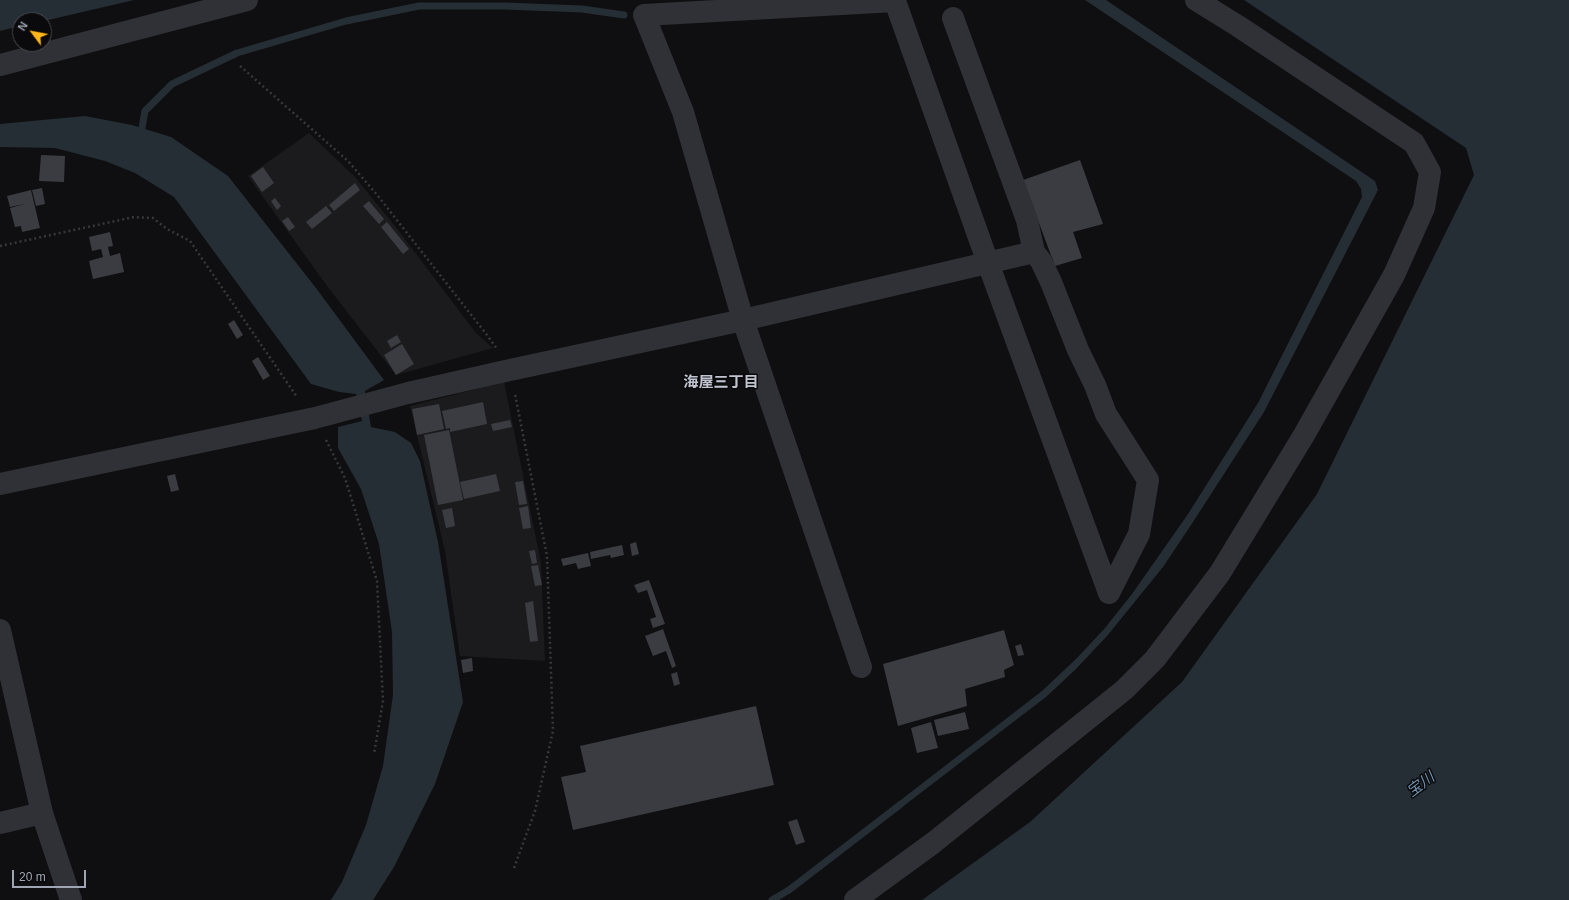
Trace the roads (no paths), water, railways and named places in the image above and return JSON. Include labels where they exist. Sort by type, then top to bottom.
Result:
[{"type":"street","points":[[0,65],[247,0]]},
{"type":"street","points":[[855,900],[933,842],[1124,690],[1155,659],[1220,573],[1304,435],[1394,275],[1424,208],[1430,172],[1414,144],[1238,26],[1196,0]]},
{"type":"street","points":[[861,667],[743,320],[683,112],[644,15],[895,1],[988,263],[1109,593],[1139,534],[1148,480],[1106,414],[1095,385],[1078,350],[1051,282],[1041,261],[1034,252],[1027,220],[953,18]]},
{"type":"street","points":[[0,484],[313,418],[408,393],[743,320],[1034,252]]},
{"type":"street","points":[[0,630],[42,813],[71,900]]},
{"type":"street","points":[[0,822],[42,813]]},
{"type":"water","points":[[0,0],[134,0],[52,19],[52,12],[12,12],[12,28],[0,31]]},
{"type":"water","points":[[1085,0],[1106,0],[1375,181],[1378,190],[1264,412],[1163,567],[1107,636],[1075,670],[1046,697],[897,811],[893,806],[1042,691],[1077,658],[1105,628],[1132,594],[1188,514],[1258,403],[1362,197],[1361,189],[1356,181]]},
{"type":"water","name":"宝川","points":[[1244,0],[1569,0],[1569,900],[922,900],[1030,822],[1182,682],[1317,494],[1474,175],[1466,148]]},
{"type":"water","points":[[85,116],[132,125],[171,137],[228,176],[316,288],[384,380],[365,391],[371,427],[395,432],[411,443],[420,461],[438,542],[463,702],[435,784],[394,867],[373,900],[331,900],[342,882],[366,825],[383,766],[393,695],[392,632],[379,544],[361,489],[338,448],[338,427],[362,421],[356,394],[339,392],[311,384],[174,197],[135,173],[105,161],[55,148],[0,147],[0,124]]},
{"type":"waterway","points":[[139,137],[145,111],[172,84],[237,53],[346,21],[419,6],[505,6],[582,9],[624,15]]},
{"type":"waterway","points":[[772,900],[789,890],[901,804]]},
{"type":"district","name":"海屋三丁目","points":[[721,383]]}]
